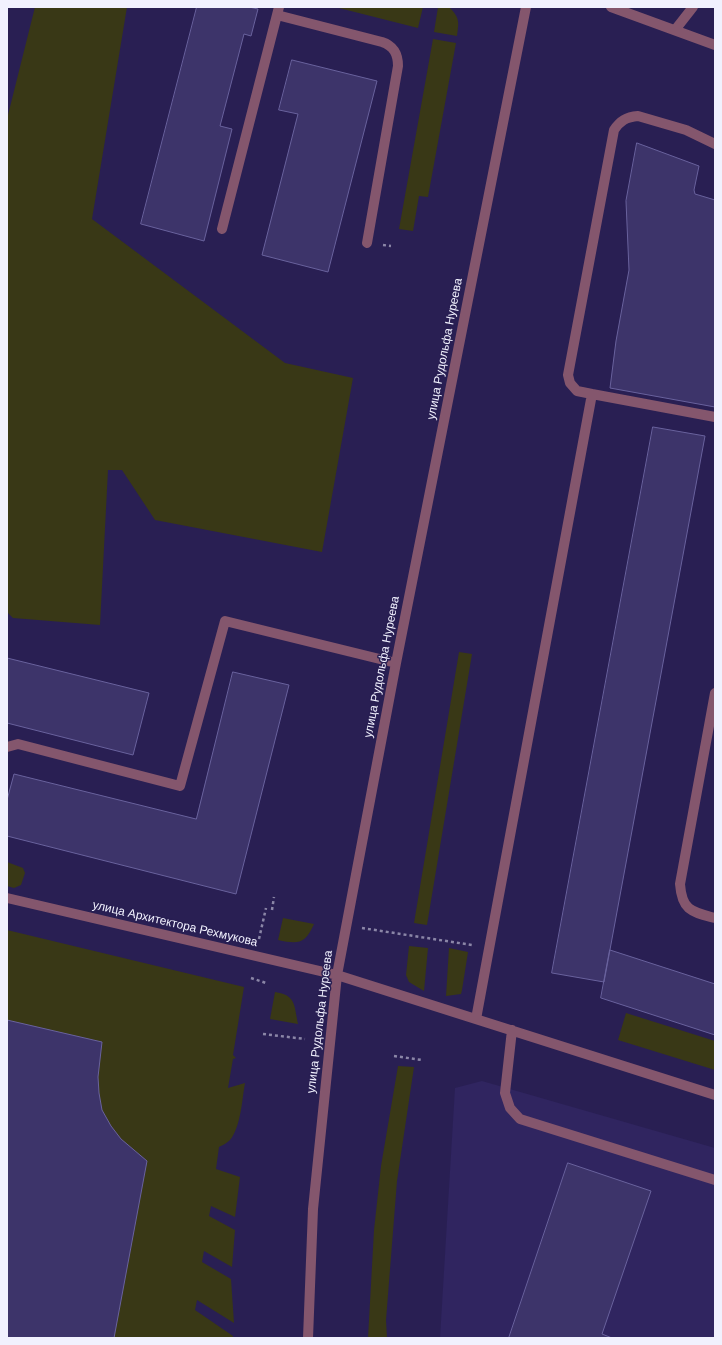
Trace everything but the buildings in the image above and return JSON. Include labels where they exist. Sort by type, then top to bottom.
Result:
[{"type":"street","name":"улица Рудольфа Нуреева","points":[[308,1338],[313,1209],[336,975],[396,663],[526,7]]},
{"type":"street","points":[[611,7],[715,45]]},
{"type":"street","points":[[675,30],[692,7]]},
{"type":"street","points":[[222,229],[278,11],[382,42],[391,47],[396,54],[398,66],[367,243]]},
{"type":"street","points":[[715,144],[686,130],[638,116],[630,116],[622,120],[614,130],[568,375],[570,383],[577,391],[715,416]]},
{"type":"street","points":[[476,1019],[592,394]]},
{"type":"street","points":[[7,747],[18,744],[180,786],[225,621],[396,663]]},
{"type":"street","points":[[715,693],[680,884],[682,898],[692,912],[715,918]]},
{"type":"street","name":"улица Архитектора Рехмукова","points":[[7,898],[336,975],[715,1095]]},
{"type":"street","points":[[512,1030],[505,1093],[510,1108],[520,1118],[715,1180]]},
{"type":"path","points":[[272,910],[274,897]]},
{"type":"path","points":[[259,939],[266,908]]},
{"type":"path","points":[[346,925],[474,946]]},
{"type":"path","points":[[252,978],[266,982]]},
{"type":"path","points":[[263,1034],[305,1038]]},
{"type":"path","points":[[394,1056],[422,1060]]},
{"type":"shaded area","points":[[35,7],[127,7],[92,219],[285,363],[353,378],[322,552],[155,520],[122,470],[108,470],[100,625],[13,618],[7,612],[7,119]]},
{"type":"shaded area","points":[[335,7],[423,7],[418,28]]},
{"type":"shaded area","points":[[438,7],[449,7],[457,17],[457,36],[434,32]]},
{"type":"shaded area","points":[[433,39],[456,43],[428,197],[419,196],[413,231],[399,229]]},
{"type":"shaded area","points":[[459,652],[472,654],[427,925],[414,923]]},
{"type":"shaded area","points":[[7,862],[23,868],[25,873],[21,885],[14,888],[7,886]]},
{"type":"shaded area","points":[[283,918],[314,924],[307,936],[300,941],[290,942],[278,940]]},
{"type":"shaded area","points":[[7,930],[244,987],[233,1055],[236,1058],[233,1059],[228,1088],[245,1083],[242,1105],[237,1128],[234,1134],[229,1141],[219,1147],[216,1169],[240,1177],[235,1217],[211,1206],[209,1216],[235,1230],[232,1267],[204,1251],[202,1262],[231,1279],[234,1323],[197,1300],[195,1310],[233,1336],[233,1338],[7,1338]]},
{"type":"shaded area","points":[[409,946],[428,948],[424,991],[409,982],[406,975]]},
{"type":"shaded area","points":[[449,948],[468,952],[461,994],[446,996]]},
{"type":"shaded area","points":[[275,992],[282,993],[293,1002],[298,1024],[270,1019]]},
{"type":"shaded area","points":[[626,1013],[715,1041],[715,1070],[618,1040]]},
{"type":"shaded area","points":[[398,1066],[414,1067],[397,1181],[386,1320],[387,1338],[368,1338],[374,1230],[381,1166]]},
{"type":"shaded area","points":[[482,1081],[715,1148],[715,1338],[440,1338],[455,1088]]}]
